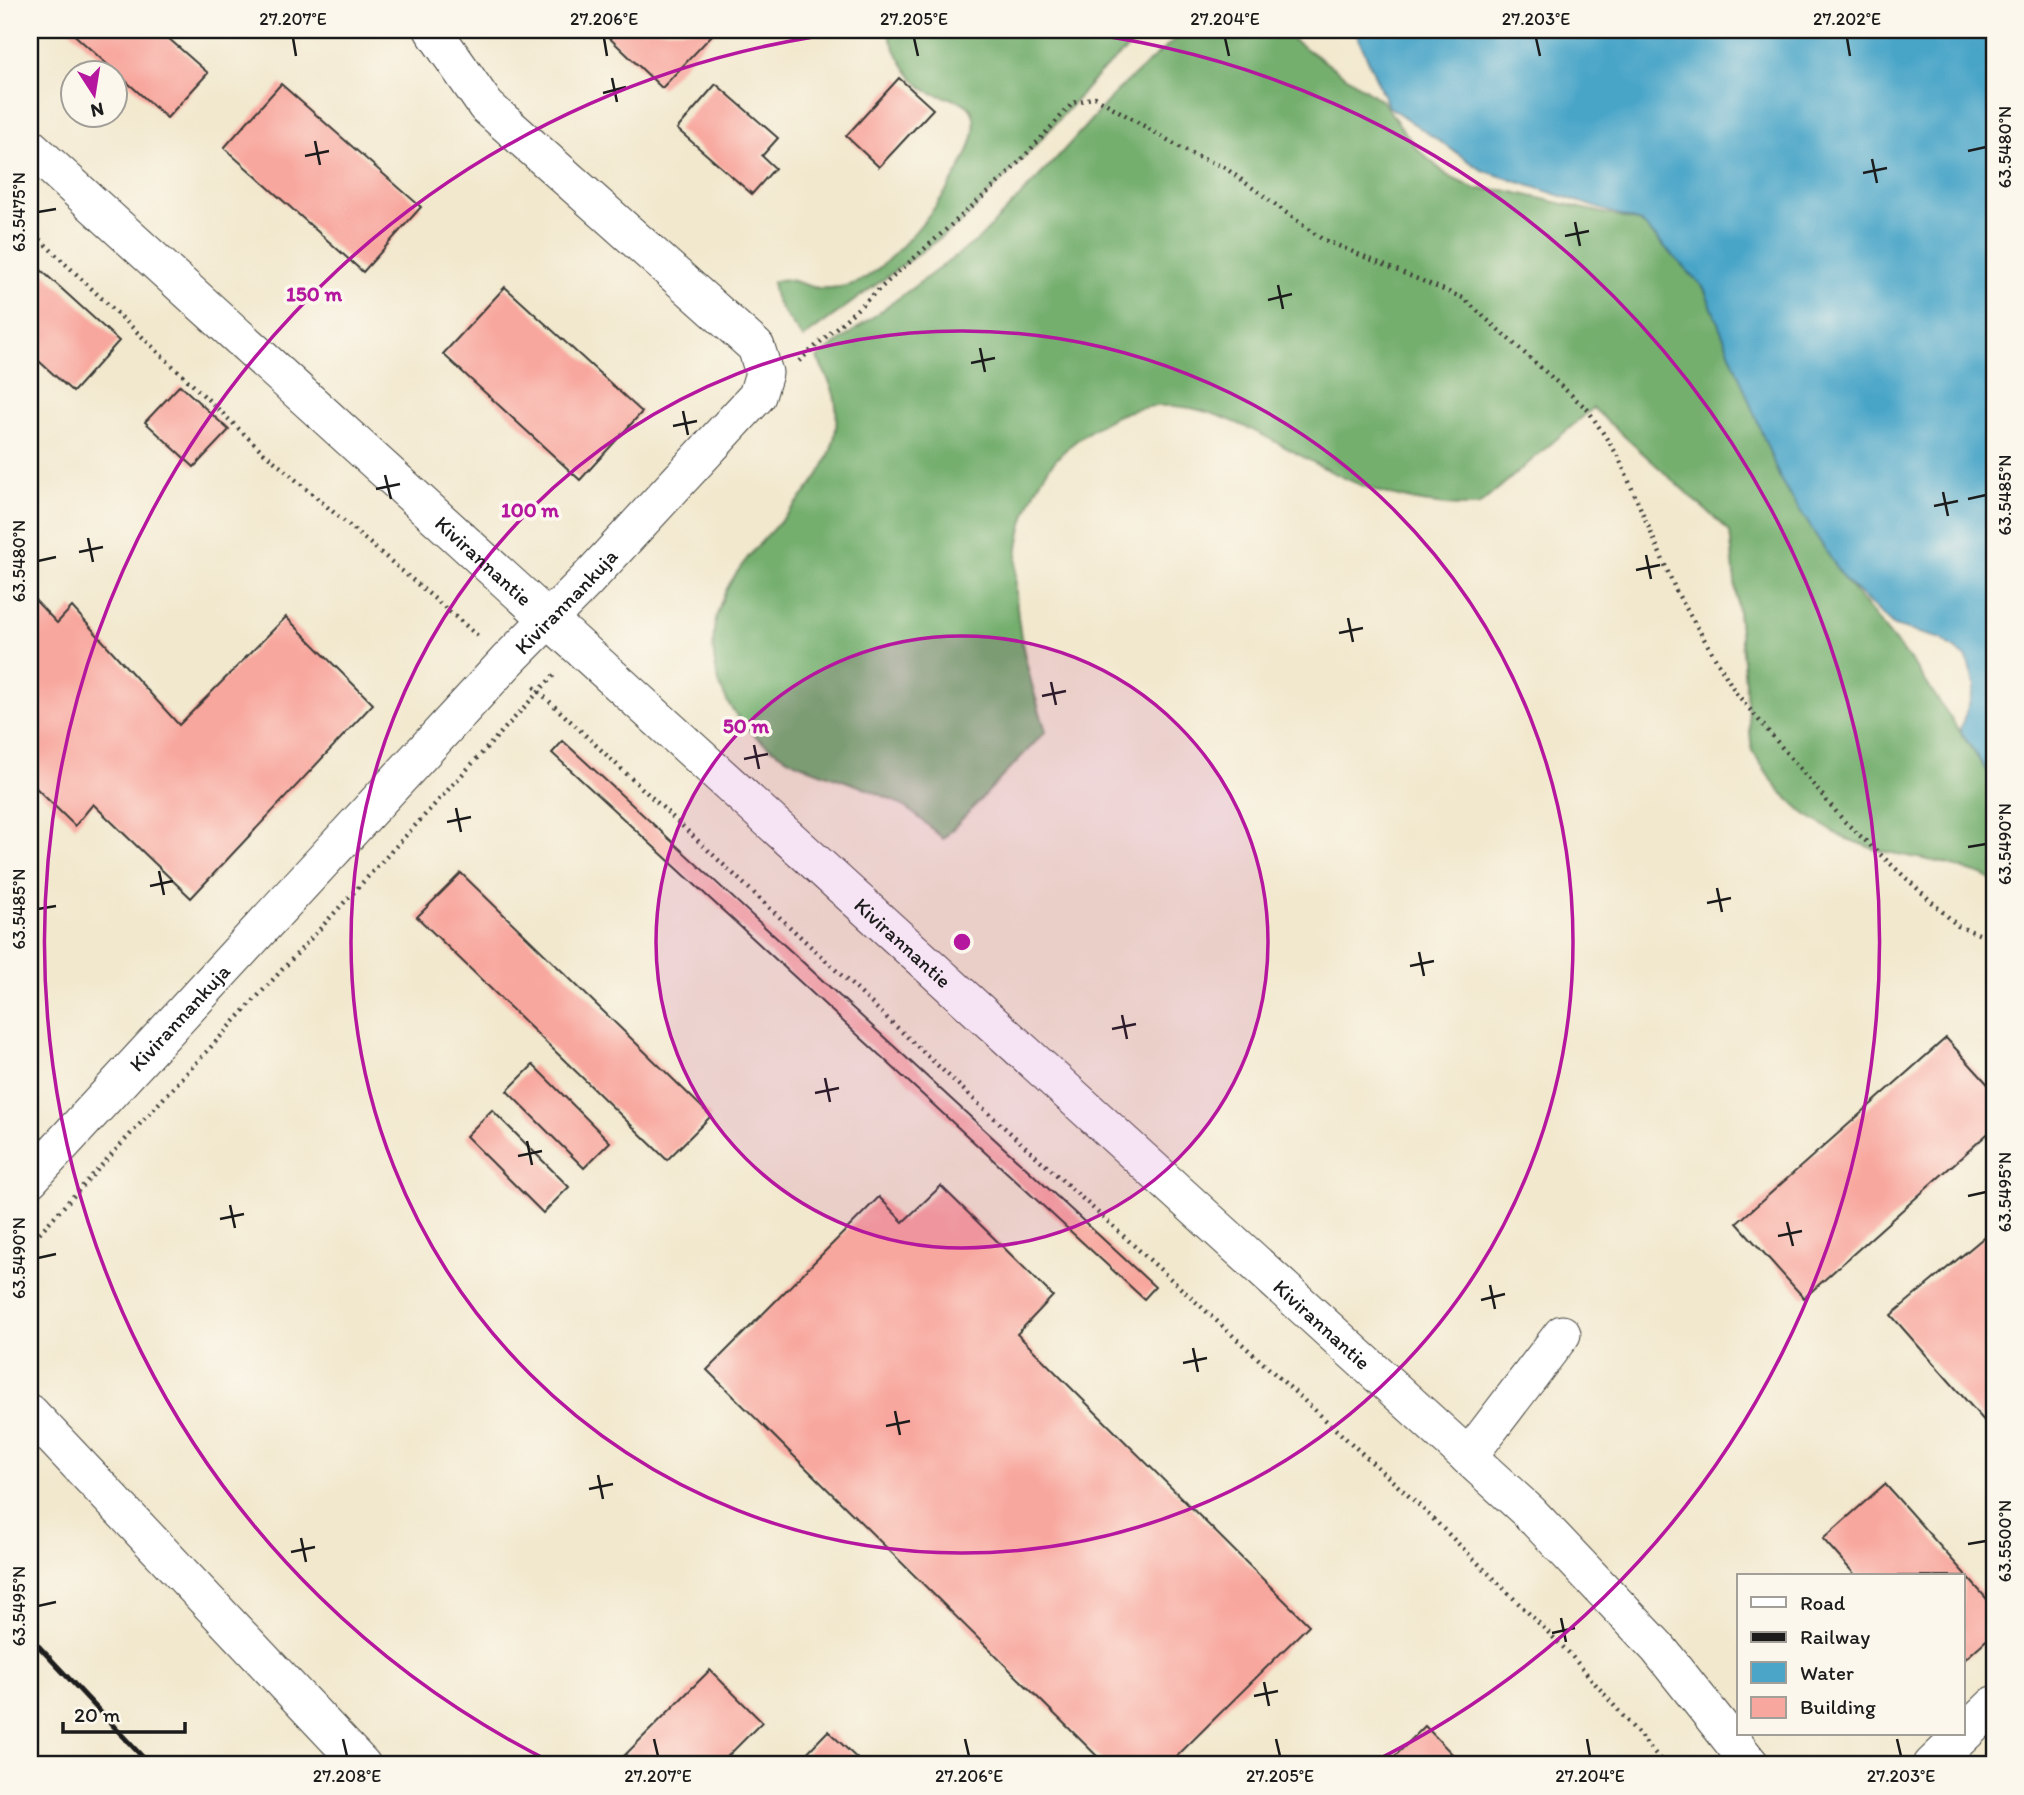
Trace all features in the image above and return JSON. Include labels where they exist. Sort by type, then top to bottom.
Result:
[{"type":"street","points":[[433,30],[486,106],[756,347],[764,373]]},
{"type":"street","name":"Kivirannantie","points":[[30,147],[1530,1513],[1658,1648],[1751,1765]]},
{"type":"street","name":"Kivirannankuja","points":[[30,1179],[508,661],[587,580],[757,396],[764,373]]},
{"type":"street","points":[[1468,1457],[1562,1335]]},
{"type":"street","points":[[30,1413],[362,1765]]},
{"type":"street","points":[[1965,1733],[1994,1705]]},
{"type":"street","points":[[1932,1765],[1962,1736]]},
{"type":"path","points":[[764,373],[789,371],[1008,174],[1073,103],[1095,97],[1193,155],[1224,167],[1322,239],[1463,298],[1588,410],[1618,456],[1677,593],[1736,694],[1844,821],[1958,926],[1994,940]]},
{"type":"path","points":[[30,230],[261,450],[508,661],[993,1117],[1420,1507],[1569,1653],[1665,1765]]},
{"type":"path","points":[[30,1243],[540,692]]},
{"type":"green space","points":[[887,30],[1149,30],[1099,74],[962,222],[803,338],[778,304],[773,282],[784,279],[813,287],[833,288],[856,283],[872,273],[913,234],[934,208],[966,156],[974,132],[970,108],[923,88],[901,61]]},
{"type":"green space","points":[[1179,30],[1279,30],[1383,102],[1417,149],[1448,176],[1475,189],[1504,190],[1641,222],[1704,288],[1731,352],[1844,579],[1915,666],[1986,770],[1994,776],[1994,882],[1982,875],[1943,863],[1877,850],[1842,837],[1805,814],[1779,790],[1752,751],[1730,532],[1593,408],[1478,506],[1422,502],[1369,488],[1337,475],[1239,424],[1206,412],[1172,406],[1138,409],[1086,433],[1063,452],[1044,475],[1029,506],[1020,537],[1016,602],[1027,667],[1046,731],[943,839],[899,804],[783,756],[750,731],[731,708],[721,689],[713,636],[723,598],[742,565],[817,477],[833,444],[836,407],[834,394],[817,358],[979,239],[1117,91],[1176,38]]},
{"type":"water","points":[[1355,30],[1994,30],[1994,776],[1986,770],[1960,730],[1975,686],[1967,658],[1941,639],[1894,626],[1844,579],[1781,481],[1704,288],[1641,222],[1482,170],[1388,106]]},
{"type":"building","points":[[69,30],[159,30],[208,73],[167,118],[130,85],[130,60],[102,60]]},
{"type":"building","points":[[601,30],[710,30],[714,33],[662,88]]},
{"type":"building","points":[[899,78],[933,109],[879,167],[846,136]]},
{"type":"building","points":[[281,84],[421,207],[363,272],[224,148]]},
{"type":"building","points":[[716,84],[778,138],[762,156],[775,168],[752,194],[677,129]]},
{"type":"building","points":[[30,260],[119,341],[73,392],[30,353]]},
{"type":"building","points":[[505,287],[642,412],[580,480],[443,354]]},
{"type":"building","points":[[180,385],[229,430],[194,467],[145,422]]},
{"type":"building","points":[[30,595],[57,623],[72,607],[179,725],[286,617],[373,704],[191,898],[93,804],[75,826],[30,782]]},
{"type":"building","points":[[563,741],[1155,1287],[1144,1299],[552,753]]},
{"type":"building","points":[[461,873],[711,1116],[667,1160],[417,917]]},
{"type":"building","points":[[1946,1038],[1994,1091],[1994,1128],[1804,1298],[1737,1223]]},
{"type":"building","points":[[533,1065],[610,1142],[584,1168],[507,1091]]},
{"type":"building","points":[[492,1110],[569,1187],[543,1213],[466,1136]]},
{"type":"building","points":[[941,1186],[1053,1296],[1017,1334],[1309,1625],[1168,1765],[1106,1765],[707,1370],[879,1197],[903,1222]]},
{"type":"building","points":[[1994,1229],[1994,1432],[1891,1315]]},
{"type":"building","points":[[1885,1484],[1965,1574],[1854,1574],[1823,1539]]},
{"type":"building","points":[[1965,1574],[1994,1607],[1994,1633],[1965,1659]]},
{"type":"building","points":[[710,1670],[762,1722],[719,1765],[615,1765]]},
{"type":"building","points":[[1425,1726],[1463,1765],[1386,1765]]},
{"type":"building","points":[[828,1731],[864,1765],[799,1765],[797,1763]]},
{"type":"railway","points":[[30,1637],[150,1765]]}]
